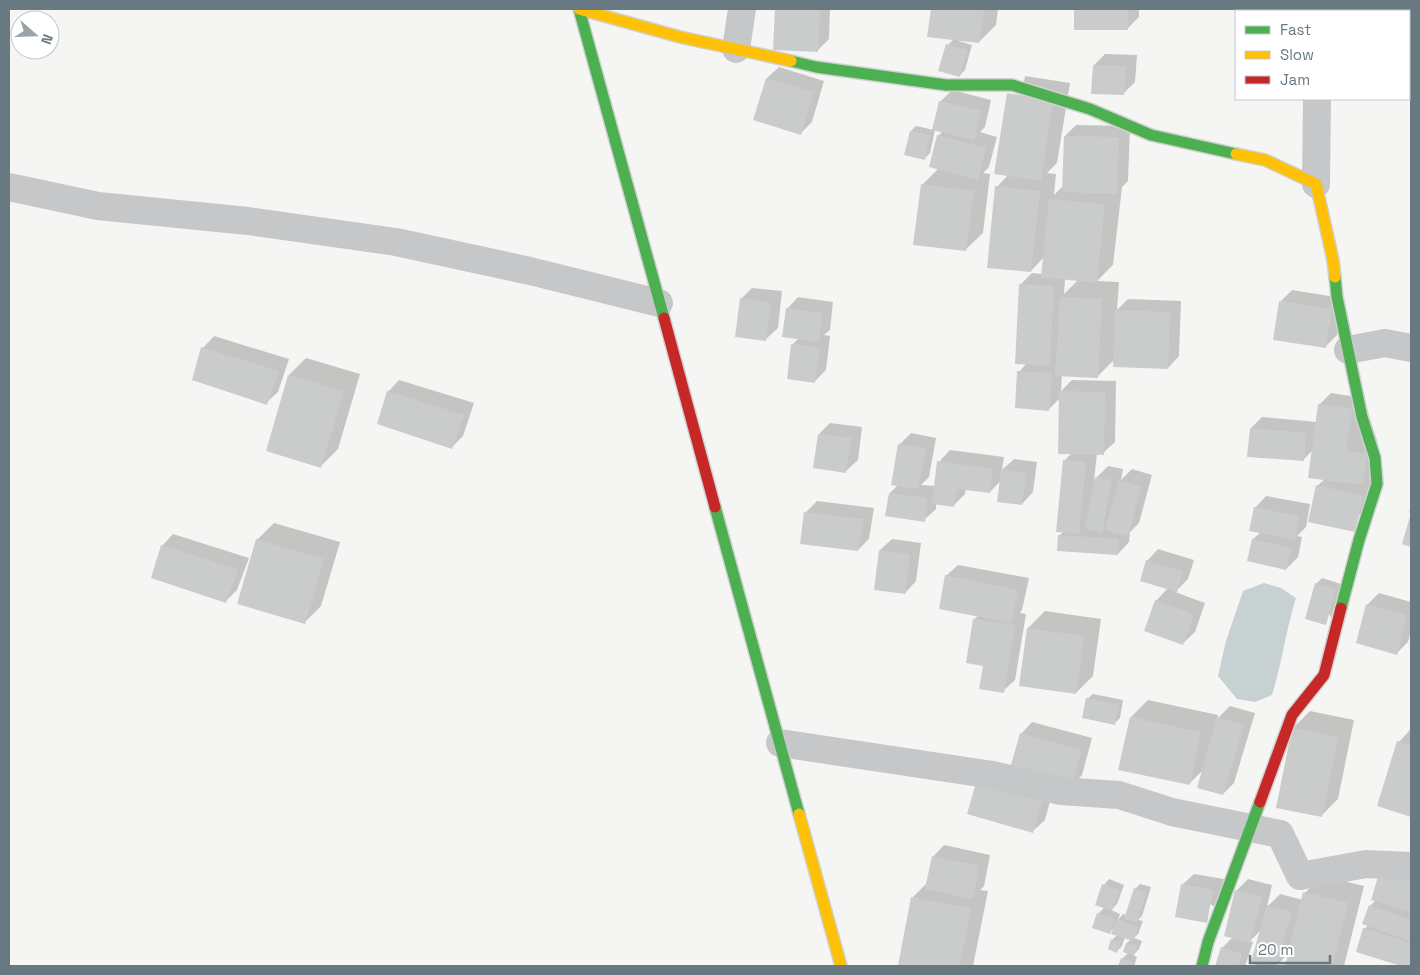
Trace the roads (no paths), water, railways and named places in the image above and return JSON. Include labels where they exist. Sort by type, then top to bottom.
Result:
[{"type":"main road","points":[[579,9],[680,36],[816,67],[946,85],[1012,85],[1090,109],[1152,136],[1265,160],[1316,184],[1333,260],[1337,297],[1362,417],[1375,458],[1377,484],[1359,540],[1324,675],[1292,715],[1228,886],[1202,966]]},
{"type":"main road","points":[[579,9],[842,966]]},
{"type":"street","points":[[736,49],[742,9]]},
{"type":"street","points":[[1316,184],[1317,100]]},
{"type":"street","points":[[9,188],[98,206],[248,220],[396,242],[530,271],[659,303]]},
{"type":"street","points":[[1348,350],[1385,343],[1411,348]]},
{"type":"street","points":[[780,743],[993,775],[1060,791],[1119,795],[1172,812],[1280,834],[1300,876],[1366,864],[1411,866]]}]
